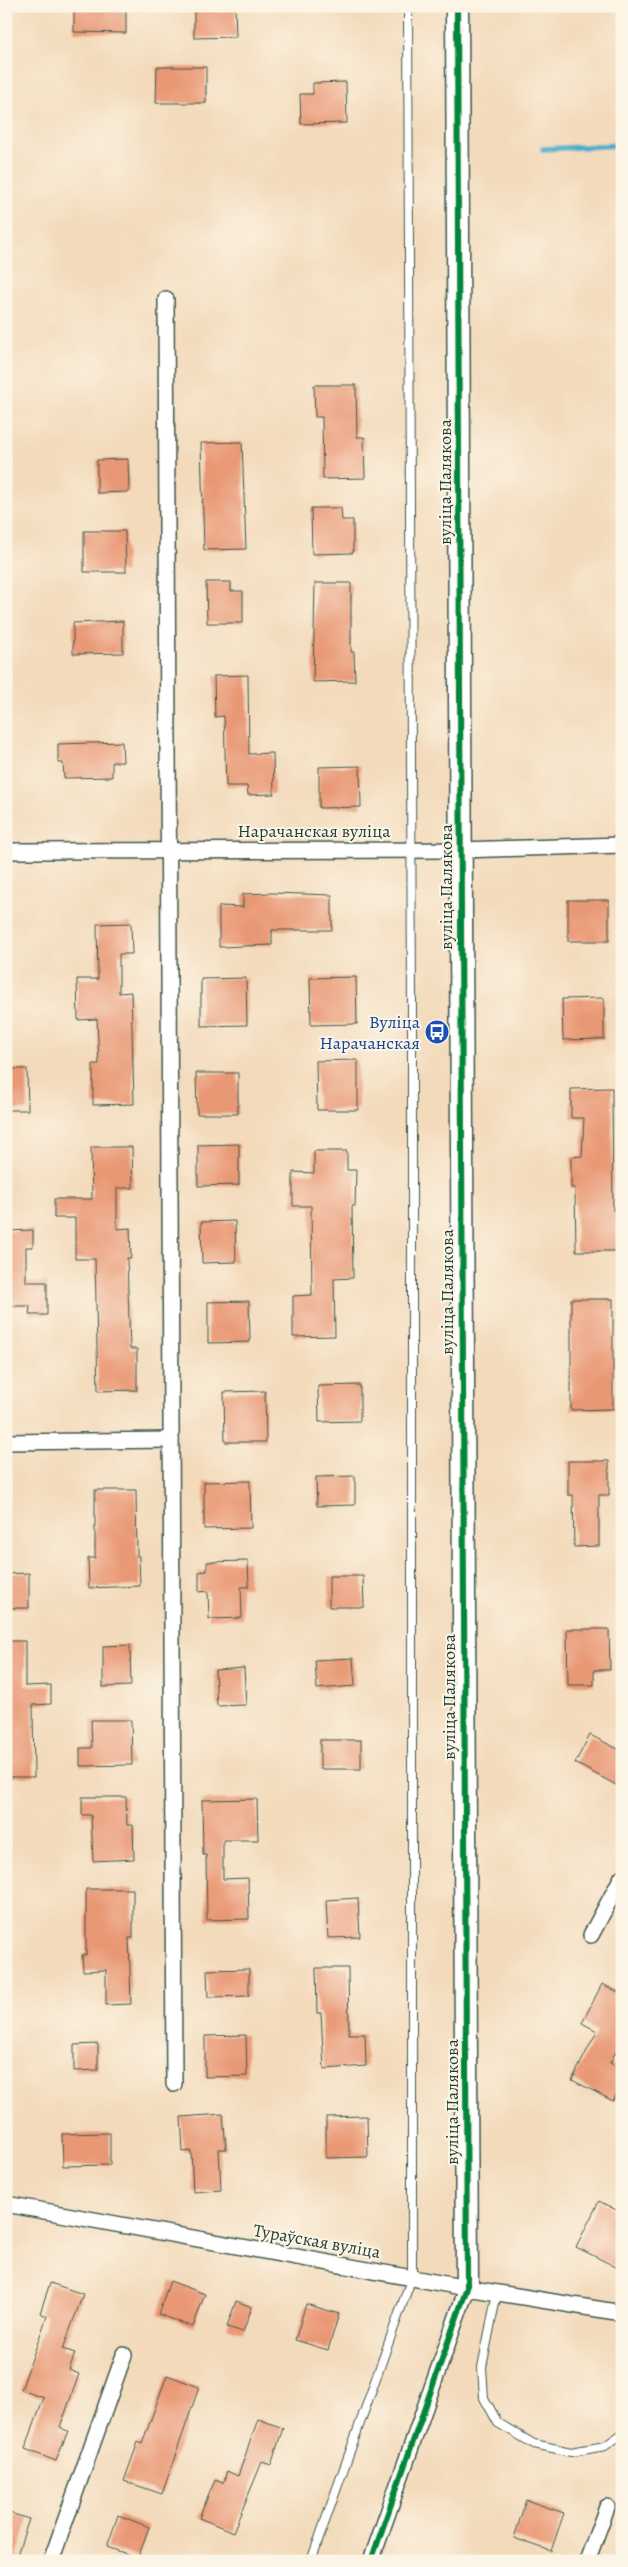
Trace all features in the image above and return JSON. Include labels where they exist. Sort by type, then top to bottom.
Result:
[{"type":"street","name":"вуліца Палякова","points":[[371,2561],[467,2288],[457,6]]},
{"type":"street","points":[[166,299],[174,2084]]},
{"type":"street","name":"Нарачанская вуліца","points":[[6,851],[461,850],[622,845]]},
{"type":"street","points":[[6,1442],[171,1440]]},
{"type":"street","points":[[591,1935],[622,1877]]},
{"type":"street","name":"Тураўская вуліца","points":[[6,2204],[467,2288],[622,2313]]},
{"type":"street","points":[[51,2561],[124,2355]]},
{"type":"street","points":[[587,2561],[607,2507]]},
{"type":"lane","points":[[311,2561],[412,2277],[411,850],[408,6]]},
{"type":"lane","points":[[497,2292],[482,2367],[484,2398],[498,2423],[534,2444],[571,2452],[605,2446],[622,2434]]},
{"type":"building","points":[[74,6],[126,6],[126,33],[74,32]]},
{"type":"building","points":[[194,6],[235,6],[236,37],[194,38]]},
{"type":"building","points":[[157,67],[206,67],[206,103],[156,103]]},
{"type":"building","points":[[346,82],[347,123],[301,124],[300,94],[313,94],[313,83]]},
{"type":"building","points":[[314,385],[356,385],[357,437],[364,437],[365,478],[323,479],[322,417],[315,417]]},
{"type":"building","points":[[242,442],[246,549],[204,550],[201,443]]},
{"type":"building","points":[[128,459],[129,492],[97,493],[97,460]]},
{"type":"building","points":[[311,508],[341,508],[342,520],[353,520],[353,553],[312,554]]},
{"type":"building","points":[[84,531],[125,531],[126,572],[84,572]]},
{"type":"building","points":[[206,582],[231,582],[231,591],[243,591],[243,623],[207,623]]},
{"type":"building","points":[[315,583],[351,583],[351,652],[354,652],[355,681],[313,682]]},
{"type":"building","points":[[123,621],[123,653],[73,654],[73,623]]},
{"type":"building","points":[[248,675],[249,754],[273,753],[274,794],[248,795],[247,786],[226,786],[224,716],[215,717],[214,676]]},
{"type":"building","points":[[122,742],[123,762],[112,762],[112,777],[64,778],[63,763],[58,763],[58,744]]},
{"type":"building","points":[[360,766],[361,807],[319,808],[319,767]]},
{"type":"building","points":[[243,894],[332,895],[332,930],[272,930],[272,945],[219,947],[219,906],[243,907]]},
{"type":"building","points":[[568,900],[609,900],[609,941],[568,941]]},
{"type":"building","points":[[131,923],[132,954],[119,954],[119,993],[131,992],[134,1104],[93,1105],[93,1064],[99,1064],[97,1019],[78,1020],[77,979],[98,979],[97,924]]},
{"type":"building","points":[[356,977],[357,1024],[311,1025],[310,978]]},
{"type":"building","points":[[246,978],[247,1025],[201,1026],[201,979]]},
{"type":"building","points":[[604,998],[604,1039],[563,1040],[562,999]]},
{"type":"building","points":[[358,1060],[358,1110],[317,1110],[316,1061]]},
{"type":"building","points":[[6,1069],[27,1069],[28,1110],[6,1110]]},
{"type":"building","points":[[196,1073],[238,1073],[238,1114],[197,1114]]},
{"type":"building","points":[[612,1088],[613,1210],[617,1210],[617,1251],[576,1251],[575,1188],[571,1188],[571,1157],[582,1156],[584,1118],[571,1118],[571,1089]]},
{"type":"building","points":[[239,1144],[239,1185],[198,1186],[198,1145]]},
{"type":"building","points":[[91,1147],[132,1147],[133,1188],[117,1188],[117,1229],[130,1228],[131,1258],[127,1258],[130,1349],[137,1349],[137,1390],[98,1391],[95,1259],[75,1259],[75,1218],[54,1218],[54,1199],[92,1199]]},
{"type":"building","points":[[314,1151],[347,1151],[347,1170],[356,1170],[355,1206],[352,1206],[353,1278],[334,1279],[335,1336],[293,1337],[293,1296],[312,1295],[311,1206],[293,1206],[293,1172],[314,1173]]},
{"type":"building","points":[[235,1221],[236,1262],[202,1263],[201,1222]]},
{"type":"building","points":[[33,1230],[33,1247],[26,1247],[26,1282],[47,1282],[47,1315],[29,1315],[30,1306],[6,1306],[6,1231]]},
{"type":"building","points":[[571,1299],[613,1299],[613,1409],[571,1410]]},
{"type":"building","points":[[249,1301],[250,1342],[208,1343],[208,1302]]},
{"type":"building","points":[[360,1385],[360,1421],[319,1422],[318,1386]]},
{"type":"building","points":[[265,1391],[266,1442],[225,1442],[224,1392]]},
{"type":"building","points":[[568,1461],[609,1461],[609,1495],[599,1495],[599,1546],[574,1547],[573,1495],[568,1495]]},
{"type":"building","points":[[355,1476],[355,1505],[317,1506],[316,1477]]},
{"type":"building","points":[[250,1481],[251,1528],[204,1529],[204,1482]]},
{"type":"building","points":[[95,1490],[136,1490],[137,1556],[139,1556],[140,1586],[89,1588],[88,1558],[95,1558]]},
{"type":"building","points":[[248,1561],[249,1587],[241,1587],[242,1618],[209,1619],[208,1591],[199,1592],[199,1572],[207,1571],[207,1562]]},
{"type":"building","points":[[29,1573],[29,1608],[6,1608],[6,1574]]},
{"type":"building","points":[[329,1576],[363,1576],[364,1607],[329,1607]]},
{"type":"building","points":[[567,1629],[609,1629],[610,1670],[594,1670],[594,1685],[568,1685]]},
{"type":"building","points":[[6,1641],[25,1641],[25,1686],[51,1685],[51,1704],[33,1705],[34,1777],[6,1777]]},
{"type":"building","points":[[130,1645],[131,1686],[103,1687],[103,1646]]},
{"type":"building","points":[[353,1658],[355,1686],[317,1689],[315,1660]]},
{"type":"building","points":[[244,1668],[246,1705],[217,1706],[215,1670]]},
{"type":"building","points":[[91,1720],[131,1720],[132,1765],[80,1766],[80,1748],[92,1748]]},
{"type":"building","points":[[590,1735],[622,1751],[622,1788],[575,1763]]},
{"type":"building","points":[[320,1740],[361,1740],[361,1769],[320,1769]]},
{"type":"building","points":[[82,1797],[126,1797],[127,1825],[133,1825],[134,1859],[93,1861],[91,1815],[82,1815]]},
{"type":"building","points":[[257,1799],[258,1840],[223,1840],[223,1879],[248,1878],[249,1919],[207,1920],[206,1855],[203,1855],[202,1800]]},
{"type":"building","points":[[86,1889],[133,1889],[133,1938],[129,1938],[131,2004],[106,2005],[106,1970],[83,1971],[82,1955],[86,1955]]},
{"type":"building","points":[[358,1898],[360,1937],[328,1938],[326,1900]]},
{"type":"building","points":[[316,1968],[348,1968],[349,2034],[365,2034],[366,2066],[324,2069],[321,2013],[317,2013]]},
{"type":"building","points":[[249,1969],[249,1996],[208,1997],[207,1970]]},
{"type":"building","points":[[602,1984],[622,1994],[622,2040],[610,2063],[622,2069],[622,2083],[613,2101],[572,2080],[597,2031],[582,2023]]},
{"type":"building","points":[[246,2035],[247,2076],[205,2077],[205,2036]]},
{"type":"building","points":[[98,2044],[98,2070],[74,2071],[74,2045]]},
{"type":"building","points":[[223,2114],[226,2149],[219,2149],[221,2190],[193,2192],[191,2151],[183,2152],[181,2117]]},
{"type":"building","points":[[367,2116],[368,2157],[326,2158],[326,2117]]},
{"type":"building","points":[[110,2133],[110,2165],[63,2166],[62,2134]]},
{"type":"building","points":[[599,2201],[622,2213],[622,2270],[576,2247]]},
{"type":"building","points":[[170,2281],[205,2294],[193,2327],[158,2314]]},
{"type":"building","points":[[50,2283],[83,2294],[63,2349],[75,2353],[69,2370],[79,2374],[60,2428],[68,2431],[56,2461],[25,2449],[44,2398],[21,2390],[47,2316],[40,2313]]},
{"type":"building","points":[[236,2301],[252,2307],[243,2332],[227,2327]]},
{"type":"building","points":[[306,2304],[339,2314],[328,2350],[295,2340]]},
{"type":"building","points":[[167,2375],[199,2387],[162,2494],[124,2481],[138,2442],[142,2444]]},
{"type":"building","points":[[258,2419],[283,2428],[271,2465],[262,2462],[233,2532],[199,2518],[215,2480],[223,2483],[227,2471],[238,2476]]},
{"type":"building","points":[[526,2500],[564,2513],[551,2551],[514,2538]]},
{"type":"building","points":[[6,2512],[29,2519],[15,2561],[6,2561]]},
{"type":"building","points":[[118,2515],[149,2527],[138,2558],[107,2547]]},
{"type":"waterway","points":[[543,149],[622,145]]},
{"type":"cycle path","points":[[371,2561],[467,2288],[457,6]]},
{"type":"place","name":"Вуліца Нарачанская","points":[[437,1032]]}]
